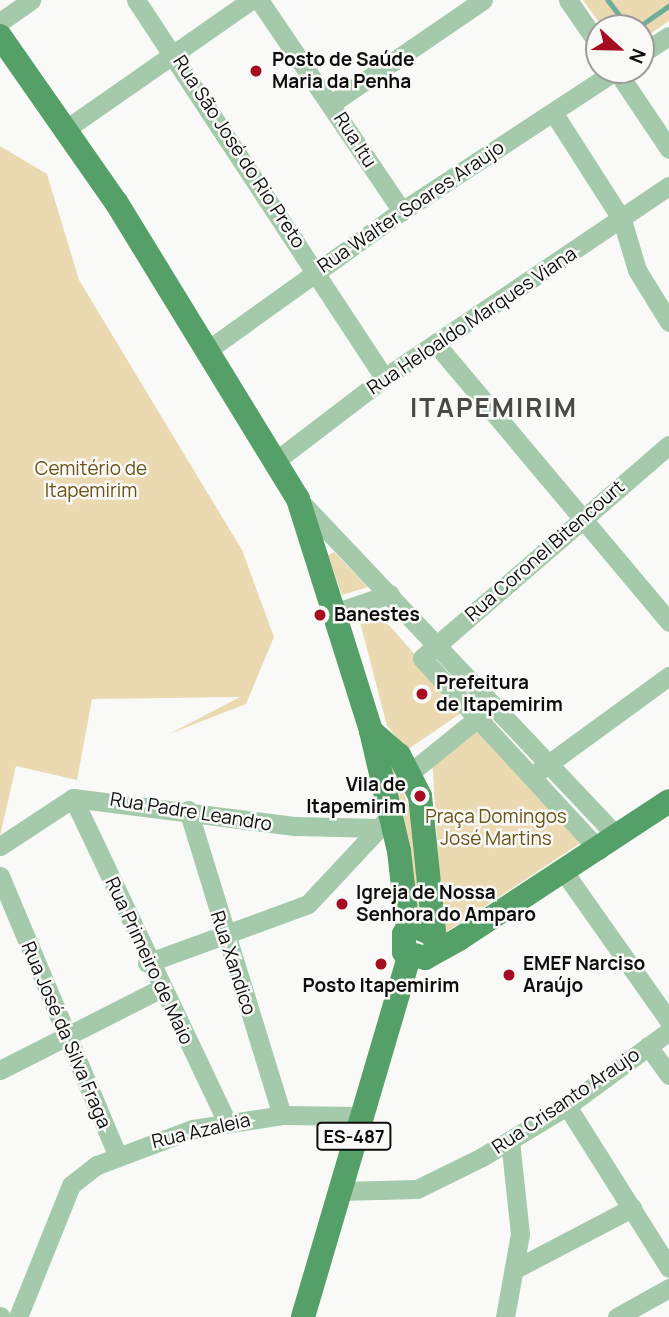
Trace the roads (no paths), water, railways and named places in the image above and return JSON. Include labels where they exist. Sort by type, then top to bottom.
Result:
[{"type":"main road","points":[[0,36],[66,130],[209,349],[278,459],[298,499],[371,731],[385,822]]},
{"type":"main road","points":[[371,731],[411,772],[427,848],[424,948]]},
{"type":"main road","points":[[424,948],[564,872],[669,802]]},
{"type":"main road","name":"ES-487","points":[[303,1317],[360,1116],[424,948],[402,940],[408,929],[385,822]]},
{"type":"street","points":[[0,22],[31,0]]},
{"type":"street","name":"Rua São José do Rio Preto","points":[[136,0],[176,54],[384,378]]},
{"type":"street","points":[[66,130],[251,0]]},
{"type":"street","name":"Rua Itu","points":[[259,0],[402,211]]},
{"type":"street","points":[[331,104],[483,0]]},
{"type":"street","points":[[568,0],[585,25]]},
{"type":"street","name":"Rua Walter Soares Araujo","points":[[209,349],[402,211],[596,84]]},
{"type":"street","points":[[626,84],[669,149]]},
{"type":"street","points":[[553,112],[622,220],[637,270],[669,323]]},
{"type":"street","name":"Rua Heloaldo Marques Viana","points":[[278,459],[384,378],[669,186]]},
{"type":"street","points":[[436,344],[580,520],[669,622]]},
{"type":"street","name":"Rua Coronel Bitencourt","points":[[476,720],[422,658],[669,445]]},
{"type":"street","points":[[298,499],[439,643],[548,765],[609,844]]},
{"type":"street","points":[[334,613],[390,594]]},
{"type":"street","points":[[531,776],[669,676]]},
{"type":"street","points":[[411,772],[492,705]]},
{"type":"street","points":[[476,720],[531,776],[609,844]]},
{"type":"street","points":[[0,846],[73,798]]},
{"type":"street","name":"Rua Padre Leandro","points":[[73,798],[188,810],[275,825],[385,822]]},
{"type":"street","name":"Rua Primeiro de Maio","points":[[73,798],[147,963],[227,1123]]},
{"type":"street","name":"Rua Xandico","points":[[188,810],[224,936],[282,1115]]},
{"type":"street","points":[[147,963],[307,904],[385,822]]},
{"type":"street","points":[[564,872],[669,1021]]},
{"type":"street","name":"Rua José da Silva Fraga","points":[[0,877],[117,1155]]},
{"type":"street","points":[[0,1070],[160,989]]},
{"type":"street","name":"Rua Crisanto Araujo","points":[[340,1191],[417,1189],[510,1141],[566,1106],[669,1031]]},
{"type":"street","points":[[648,1046],[669,1075]]},
{"type":"street","points":[[566,1106],[669,1268]]},
{"type":"street","name":"Rua Azaleia","points":[[18,1317],[71,1185],[117,1155],[227,1123],[282,1115],[360,1116]]},
{"type":"street","points":[[505,1317],[517,1268],[519,1218],[510,1141]]},
{"type":"street","points":[[517,1268],[632,1208]]},
{"type":"street","points":[[617,1317],[669,1288]]},
{"type":"waterway","points":[[608,0],[618,14]]},
{"type":"waterway","points":[[655,16],[669,6]]},
{"type":"place","name":"Posto de Saúde Maria da Penha","points":[[256,71]]},
{"type":"place","name":"Banestes","points":[[320,615]]},
{"type":"place","name":"Prefeitura de Itapemirim","points":[[422,694]]},
{"type":"place","name":"Vila de Itapemirim","points":[[420,796]]},
{"type":"place","name":"Igreja de Nossa Senhora do Amparo","points":[[342,904]]},
{"type":"place","name":"Posto Itapemirim","points":[[381,964]]},
{"type":"place","name":"EMEF Narciso Araújo","points":[[509,975]]},
{"type":"district","name":"ITAPEMIRIM","points":[[494,408]]},
{"type":"park label","name":"Cemitério de Itapemirim","points":[[91,480]]},
{"type":"park label","name":"Praça Domingos José Martins","points":[[496,828]]}]
